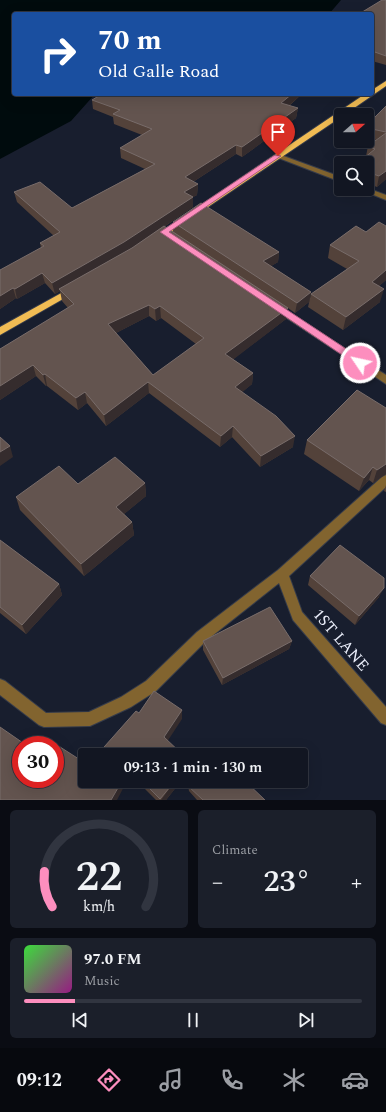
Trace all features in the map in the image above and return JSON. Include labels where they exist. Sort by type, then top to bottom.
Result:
[{"type":"highway","points":[[374,91],[386,83]]},
{"type":"highway","points":[[147,244],[167,235],[278,156],[367,96]]},
{"type":"highway","points":[[0,332],[82,284]]},
{"type":"street","points":[[278,156],[334,177]]},
{"type":"street","points":[[374,193],[386,198]]},
{"type":"street","points":[[268,302],[386,380]]},
{"type":"street","points":[[0,686],[44,720],[90,719],[126,702],[151,686],[202,636],[282,574],[386,480]]},
{"type":"street","name":"1ST LANE","points":[[282,574],[297,616],[386,718]]},
{"type":"shaded area","points":[[0,0],[341,0],[331,12],[12,12],[12,96],[93,96],[71,121],[0,159]]},
{"type":"building","points":[[382,0],[386,0],[386,56],[374,52],[374,12],[362,12]]},
{"type":"building","points":[[99,96],[290,96],[281,103],[298,108],[242,147],[236,145],[185,177],[198,184],[184,192],[193,197],[124,242],[52,283],[42,273],[0,296],[0,270],[44,246],[40,243],[60,232],[14,192],[40,182],[72,208],[155,164],[120,148],[152,129],[113,114],[120,110],[92,100]]},
{"type":"building","points":[[386,106],[386,132],[374,129],[374,118]]},
{"type":"building","points":[[386,133],[386,171],[379,176],[374,174],[374,156],[366,156],[375,149],[373,148],[374,148],[374,142]]},
{"type":"building","points":[[201,203],[279,252],[263,261],[311,292],[297,303],[173,222]]},
{"type":"building","points":[[379,222],[386,226],[386,270],[372,282],[384,289],[346,317],[311,294],[359,261],[330,245],[356,226],[366,232]]},
{"type":"building","points":[[164,226],[288,308],[225,354],[253,373],[235,387],[276,416],[295,436],[261,456],[233,426],[221,436],[148,382],[104,415],[85,392],[76,398],[45,374],[43,375],[33,365],[0,386],[0,349],[74,304],[59,289],[132,248]],"holes":[[[149,305],[155,309],[160,306],[204,338],[153,375],[108,324]]]},
{"type":"building","points":[[357,390],[386,408],[386,464],[377,470],[373,467],[364,478],[307,440]]},
{"type":"building","points":[[0,437],[10,446],[0,452]]},
{"type":"building","points":[[115,457],[145,483],[116,507],[132,522],[81,564],[16,497],[59,466],[78,484]]},
{"type":"building","points":[[0,540],[59,584],[22,625],[0,607]]},
{"type":"building","points":[[340,545],[384,578],[384,588],[359,616],[310,576]]},
{"type":"building","points":[[270,607],[292,641],[223,678],[203,641]]},
{"type":"building","points":[[154,691],[182,710],[164,737],[176,748],[103,748],[136,711],[139,713]]},
{"type":"building","points":[[0,727],[13,736],[12,788],[64,788],[64,750],[78,758],[78,788],[118,788],[111,800],[0,800]]},
{"type":"building","points":[[149,788],[169,788],[160,799]]},
{"type":"building","points":[[190,788],[252,788],[265,800],[203,800]]},
{"type":"route","points":[[278,156],[164,232],[360,363]]}]
